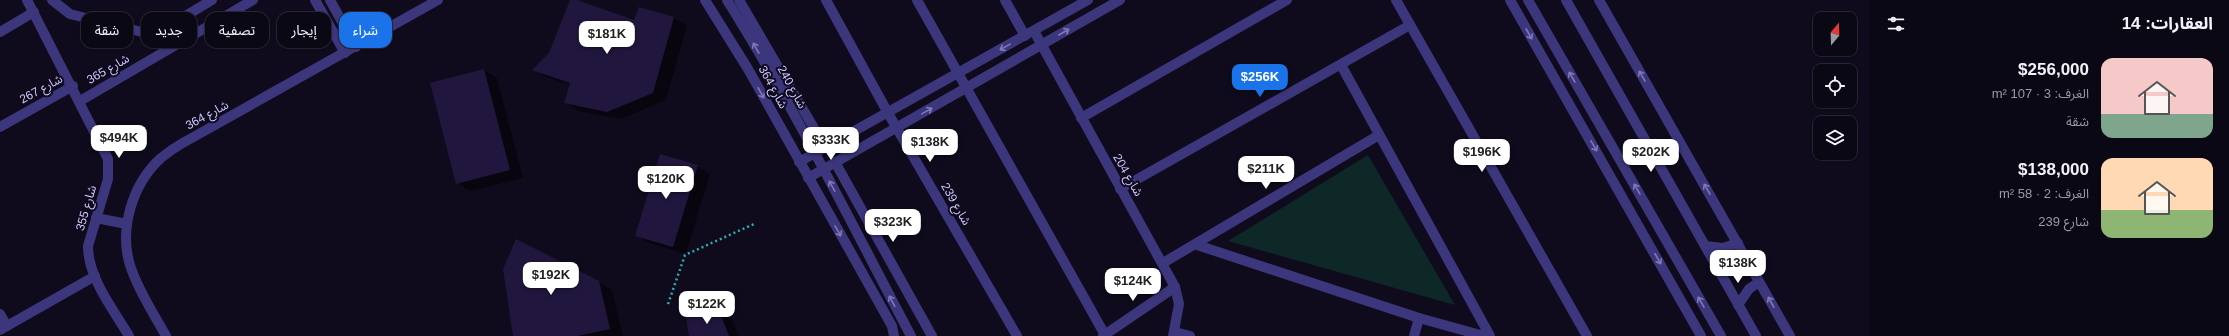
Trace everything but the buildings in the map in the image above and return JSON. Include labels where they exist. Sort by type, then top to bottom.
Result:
[{"type":"street","name":"شارع 355","points":[[27,0],[73,86],[108,159],[108,179],[88,246],[88,256],[95,276],[129,336]]},
{"type":"street","points":[[52,0],[70,14],[150,34],[162,30],[212,0]]},
{"type":"street","name":"شارع 365","points":[[80,101],[254,0]]},
{"type":"street","points":[[315,0],[345,53]]},
{"type":"street","points":[[330,0],[339,16]]},
{"type":"street","name":"شارع 364","points":[[392,26],[438,0]]},
{"type":"street","name":"شارع 364","points":[[705,0],[748,69],[892,326],[894,336]]},
{"type":"street","name":"شارع 240","points":[[727,0],[751,39],[814,153],[911,336]]},
{"type":"street","points":[[738,0],[825,147]]},
{"type":"street","name":"شارع 239","points":[[826,0],[888,113],[1017,336]]},
{"type":"street","points":[[917,0],[1104,335],[1175,287]]},
{"type":"street","name":"شارع 204","points":[[1005,0],[1029,34],[1041,46],[1120,189],[1163,263],[1175,287],[1180,304],[1174,334]]},
{"type":"street","points":[[799,162],[1088,0]]},
{"type":"street","points":[[808,178],[822,168],[897,128],[1120,0]]},
{"type":"street","points":[[1081,118],[1288,0]]},
{"type":"street","points":[[1396,0],[1587,336]]},
{"type":"street","points":[[1510,0],[1702,336]]},
{"type":"street","points":[[1528,0],[1721,336]]},
{"type":"street","points":[[1566,0],[1756,336]]},
{"type":"street","points":[[1599,0],[1790,336]]},
{"type":"street","points":[[0,32],[34,12]]},
{"type":"street","points":[[1120,189],[1410,26]]},
{"type":"street","name":"شارع 364","points":[[166,336],[138,287],[130,267],[126,245],[127,224],[133,199],[144,178],[161,158],[181,144],[354,48]]},
{"type":"street","points":[[1341,65],[1490,336]]},
{"type":"street","name":"شارع 267","points":[[0,126],[73,86]]},
{"type":"street","points":[[1163,263],[1380,135]]},
{"type":"street","points":[[835,162],[932,336]]},
{"type":"street","points":[[96,218],[127,224]]},
{"type":"street","points":[[1706,246],[1723,248],[1738,243]]},
{"type":"street","points":[[1197,244],[1419,318],[1484,336]]},
{"type":"street","points":[[0,314],[4,328],[95,276]]},
{"type":"street","points":[[1738,304],[1749,289],[1759,282]]},
{"type":"street","points":[[1414,336],[1419,318]]},
{"type":"street","points":[[1696,326],[1710,318]]},
{"type":"street","points":[[1174,334],[1190,336]]},
{"type":"path","points":[[668,304],[685,255],[754,224]]},
{"type":"green space","points":[[1368,155],[1455,305],[1228,241]]}]
